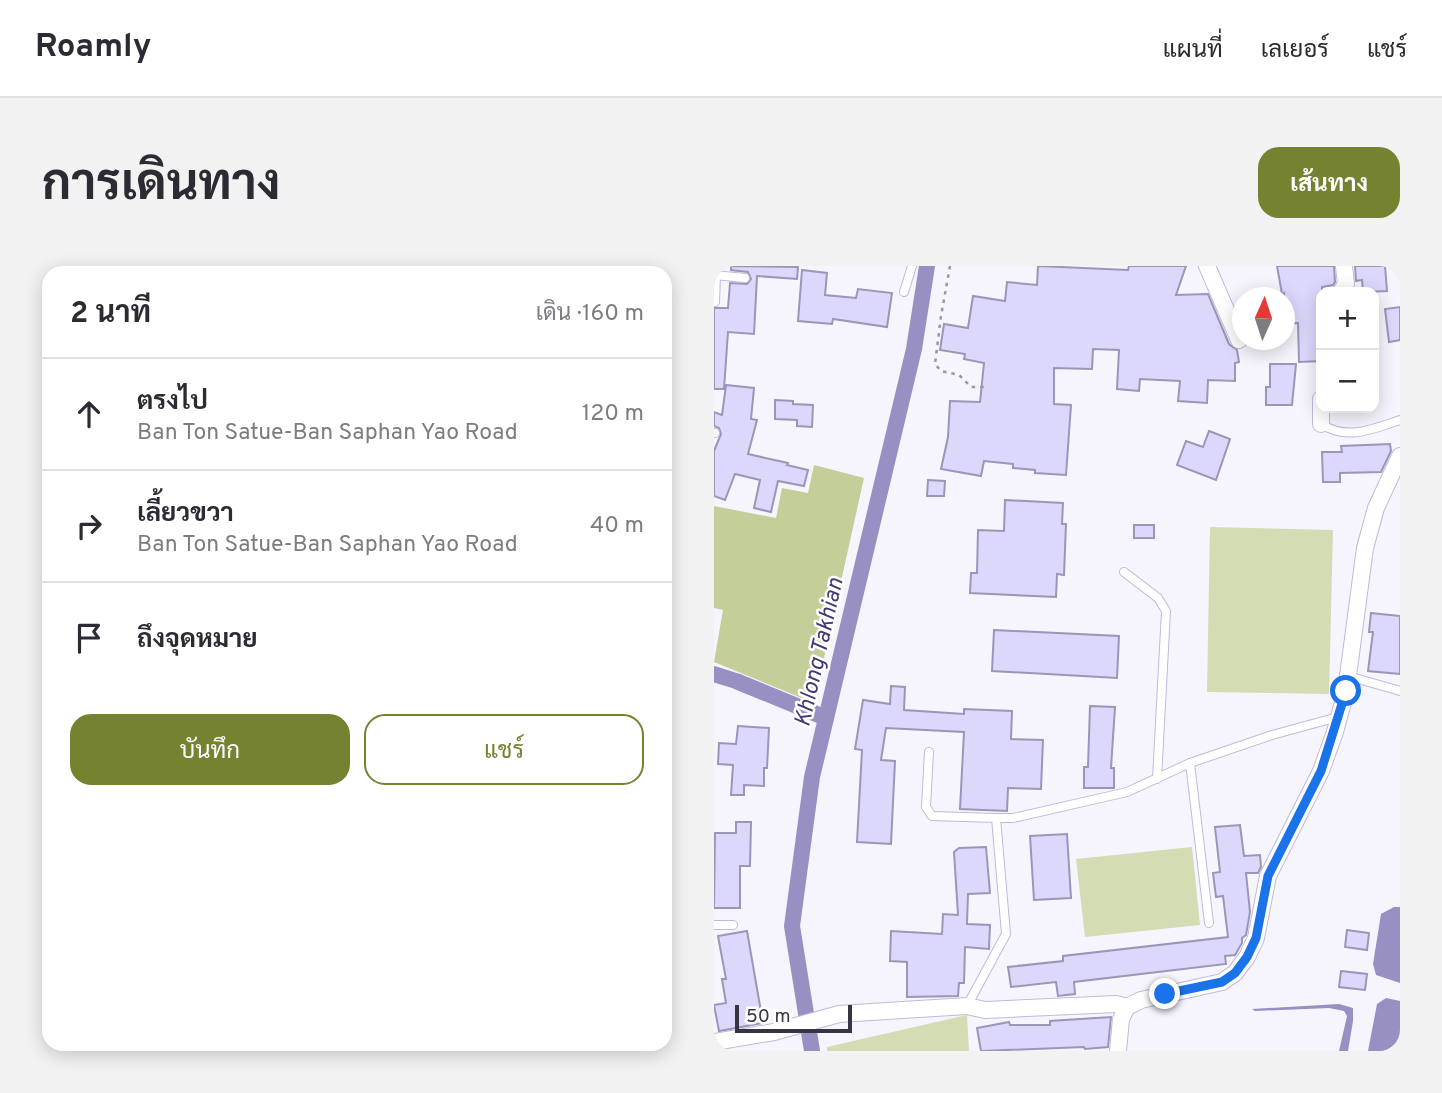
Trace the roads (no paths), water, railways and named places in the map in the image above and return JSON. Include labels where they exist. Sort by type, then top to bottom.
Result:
[{"type":"street","points":[[1208,266],[1232,323]]},
{"type":"street","points":[[1343,266],[1346,284],[1344,287]]},
{"type":"street","points":[[1321,413],[1321,424]]},
{"type":"street","points":[[1118,1051],[1121,1019],[1127,1007],[1141,1000],[1222,982],[1235,973],[1247,957],[1256,938],[1268,876],[1321,771],[1338,717],[1348,676],[1365,548],[1376,508],[1400,456]]},
{"type":"street","points":[[714,1042],[774,1032],[839,1014],[967,1006],[985,1010],[1116,1004],[1127,1007]]},
{"type":"lane","points":[[904,292],[912,266]]},
{"type":"lane","points":[[715,302],[715,275],[745,278]]},
{"type":"lane","points":[[1321,424],[1330,430],[1346,433],[1369,431],[1400,420]]},
{"type":"lane","points":[[1124,572],[1158,598],[1166,611],[1157,779]]},
{"type":"lane","points":[[1348,676],[1400,691]]},
{"type":"lane","points":[[929,752],[928,813],[932,816],[1013,818],[1127,792],[1190,763],[1272,735],[1338,717]]},
{"type":"lane","points":[[1190,763],[1209,923]]},
{"type":"lane","points":[[967,1006],[1006,934],[996,818]]},
{"type":"lane","points":[[714,925],[733,925]]},
{"type":"waterway","name":"Khlong Takhian","points":[[812,1051],[792,926],[812,777],[914,349],[927,266]]},
{"type":"waterway","points":[[714,674],[826,718]]}]
